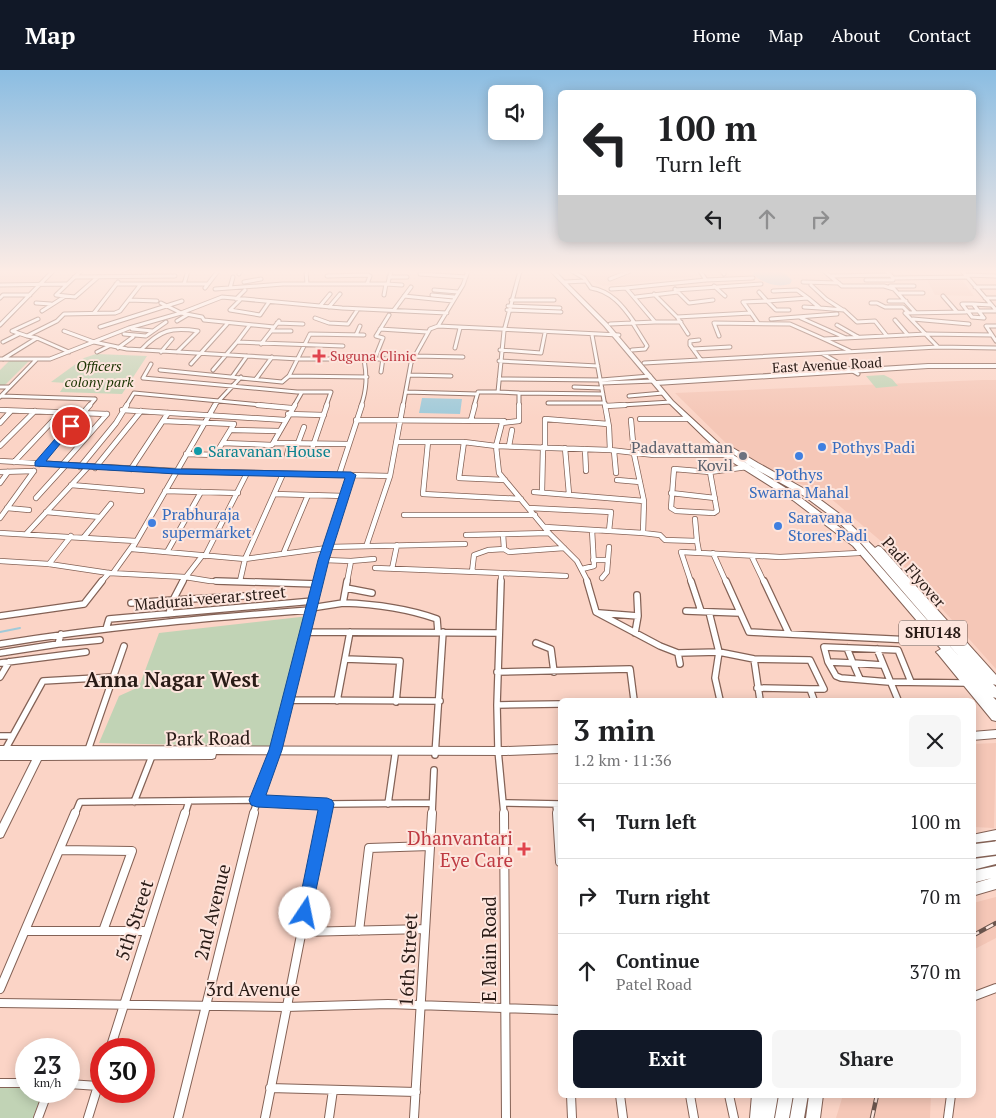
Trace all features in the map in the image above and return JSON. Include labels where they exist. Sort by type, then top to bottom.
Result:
[{"type":"main road","name":"SHU148","points":[[602,320],[644,363],[658,384],[710,435],[755,465],[807,494],[838,518],[861,547]]},
{"type":"main road","name":"SHU148","points":[[606,320],[687,419],[728,455],[815,512],[861,547]]},
{"type":"main road","name":"East Avenue Road","points":[[658,384],[949,365],[996,368]]},
{"type":"main road","name":"East Avenue Road","points":[[658,384],[996,368]]},
{"type":"main road","name":"Padi Flyover","points":[[861,547],[873,557],[996,694]]},
{"type":"main road","points":[[861,547],[932,641],[996,716]]},
{"type":"main road","points":[[861,547],[880,550],[996,681]]},
{"type":"main road","name":"Padi Flyover","points":[[873,557],[996,707]]},
{"type":"main road","points":[[976,736],[996,734]]},
{"type":"main road","name":"Park Road","points":[[39,753],[88,750],[501,752],[558,749]]},
{"type":"main road","name":"Park Road","points":[[2,752],[152,756],[275,752],[395,755],[435,752]]},
{"type":"main road","points":[[0,834],[39,753]]},
{"type":"main road","points":[[978,839],[996,835]]},
{"type":"main road","points":[[976,864],[996,858],[978,839]]},
{"type":"main road","points":[[976,850],[996,848]]},
{"type":"main road","points":[[976,876],[996,872]]},
{"type":"main road","points":[[976,889],[996,883]]},
{"type":"main road","points":[[758,1118],[759,1098]]},
{"type":"main road","points":[[767,1118],[770,1098]]},
{"type":"main road","points":[[782,1118],[785,1098]]},
{"type":"main road","points":[[797,1118],[801,1098]]},
{"type":"main road","points":[[813,1118],[816,1098]]},
{"type":"street","points":[[36,320],[12,331],[37,338],[69,352]]},
{"type":"street","points":[[27,336],[58,320]]},
{"type":"street","points":[[116,333],[100,326],[121,320]]},
{"type":"street","points":[[1,359],[50,359],[129,328],[158,320]]},
{"type":"street","points":[[211,320],[227,324],[292,331]]},
{"type":"street","points":[[320,320],[329,323],[348,324],[351,320]]},
{"type":"street","points":[[375,358],[383,338],[376,336],[386,320]]},
{"type":"street","points":[[438,326],[442,320]]},
{"type":"street","points":[[498,392],[500,350],[505,320]]},
{"type":"street","points":[[807,320],[846,338]]},
{"type":"street","points":[[855,320],[857,322],[875,320],[887,336]]},
{"type":"street","points":[[895,320],[908,335]]},
{"type":"street","points":[[913,320],[938,347]]},
{"type":"street","points":[[922,320],[969,324]]},
{"type":"street","points":[[124,334],[145,336],[166,322]]},
{"type":"street","points":[[261,344],[278,322],[303,324]]},
{"type":"street","points":[[632,350],[645,349],[647,346],[633,322]]},
{"type":"street","points":[[610,324],[681,322],[688,334]]},
{"type":"street","points":[[324,334],[329,323]]},
{"type":"street","points":[[719,336],[714,323],[790,324],[851,352]]},
{"type":"street","points":[[144,324],[160,326]]},
{"type":"street","points":[[191,364],[227,324]]},
{"type":"street","points":[[837,325],[858,337]]},
{"type":"street","points":[[213,370],[249,326]]},
{"type":"street","points":[[356,335],[360,326]]},
{"type":"street","points":[[367,544],[390,476],[409,375],[414,358],[426,332],[438,326],[617,335]]},
{"type":"street","points":[[996,326],[986,326],[996,341]]},
{"type":"street","points":[[129,328],[153,331]]},
{"type":"street","points":[[455,348],[460,328]]},
{"type":"street","points":[[380,329],[426,332]]},
{"type":"street","points":[[141,350],[153,337],[165,330],[198,331],[177,352]]},
{"type":"street","points":[[64,331],[118,348],[161,352],[298,359],[463,358]]},
{"type":"street","points":[[500,350],[541,353],[545,332]]},
{"type":"street","points":[[3,342],[20,334]]},
{"type":"street","points":[[160,370],[282,382],[289,376],[310,334],[364,335]]},
{"type":"street","points":[[328,346],[334,334]]},
{"type":"street","points":[[824,339],[927,334],[992,335]]},
{"type":"street","points":[[592,335],[616,473]]},
{"type":"street","points":[[118,348],[133,337]]},
{"type":"street","points":[[1,359],[37,338]]},
{"type":"street","points":[[161,352],[172,338]]},
{"type":"street","points":[[700,340],[690,341],[690,345],[701,360]]},
{"type":"street","points":[[237,342],[343,346]]},
{"type":"street","points":[[97,352],[110,346]]},
{"type":"street","points":[[694,350],[730,347]]},
{"type":"street","points":[[644,363],[938,347],[996,348]]},
{"type":"street","points":[[822,353],[858,374]]},
{"type":"street","points":[[232,376],[247,356]]},
{"type":"street","points":[[256,379],[272,357]]},
{"type":"street","points":[[381,372],[382,358]]},
{"type":"street","points":[[339,475],[366,391],[367,377],[364,359]]},
{"type":"street","points":[[0,397],[36,360]]},
{"type":"street","points":[[499,362],[598,366]]},
{"type":"street","points":[[151,364],[143,378],[302,392],[332,392],[310,455],[287,455],[290,443]]},
{"type":"street","points":[[409,375],[451,376]]},
{"type":"street","points":[[289,376],[367,377]]},
{"type":"street","points":[[0,616],[84,604],[132,549],[208,415],[241,377]]},
{"type":"street","points":[[499,379],[601,384],[658,384]]},
{"type":"street","points":[[574,387],[601,384]]},
{"type":"street","points":[[630,396],[658,384]]},
{"type":"street","points":[[0,388],[9,387]]},
{"type":"street","points":[[273,444],[288,414],[302,392]]},
{"type":"street","points":[[406,392],[603,394]]},
{"type":"street","points":[[356,420],[519,421],[519,392]]},
{"type":"street","points":[[80,467],[116,422],[133,394],[292,408]]},
{"type":"street","points":[[471,420],[478,394]]},
{"type":"street","points":[[0,397],[94,399],[38,464]]},
{"type":"street","points":[[548,403],[605,405],[672,402]]},
{"type":"street","points":[[0,410],[107,414],[36,498]]},
{"type":"street","points":[[122,410],[285,420]]},
{"type":"street","points":[[0,423],[11,411]]},
{"type":"street","points":[[95,468],[141,411]]},
{"type":"street","points":[[0,446],[35,412]]},
{"type":"street","points":[[14,462],[61,412]]},
{"type":"street","points":[[131,469],[168,413]]},
{"type":"street","points":[[288,414],[324,415]]},
{"type":"street","points":[[542,492],[545,419],[608,424]]},
{"type":"street","points":[[640,419],[687,419]]},
{"type":"street","points":[[631,420],[634,454],[644,501],[643,534]]},
{"type":"street","points":[[163,421],[234,424],[215,455],[186,454]]},
{"type":"street","points":[[504,421],[496,446],[499,474],[582,569],[586,576],[596,612],[678,653],[719,652],[754,659],[810,660],[824,688],[810,690],[758,688]]},
{"type":"street","points":[[298,443],[304,427]]},
{"type":"street","points":[[232,430],[280,431]]},
{"type":"street","points":[[509,446],[512,430]]},
{"type":"street","points":[[397,442],[464,442],[496,446],[612,450],[634,454],[728,455]]},
{"type":"street","points":[[428,442],[422,494],[521,499]]},
{"type":"street","points":[[464,442],[460,478],[505,480]]},
{"type":"street","points":[[223,443],[348,444]]},
{"type":"street","points":[[565,448],[569,494]]},
{"type":"street","points":[[585,449],[586,471]]},
{"type":"street","points":[[0,461],[95,468],[390,476]]},
{"type":"street","points":[[27,533],[88,467]]},
{"type":"street","points":[[710,472],[717,511],[714,513],[676,511],[671,508],[674,470],[710,472],[747,468]]},
{"type":"street","points":[[0,472],[34,471],[0,518]]},
{"type":"street","points":[[0,482],[8,472]]},
{"type":"street","points":[[169,614],[173,600],[184,577],[204,556],[247,473]]},
{"type":"street","points":[[240,582],[246,559],[282,474]]},
{"type":"street","name":"2nd Avenue","points":[[178,1118],[257,800],[275,752],[310,609],[351,475]]},
{"type":"street","points":[[617,480],[640,482]]},
{"type":"street","points":[[71,485],[142,491]]},
{"type":"street","points":[[165,491],[238,492]]},
{"type":"street","points":[[167,552],[201,492]]},
{"type":"street","points":[[534,492],[644,501]]},
{"type":"street","points":[[671,493],[715,498]]},
{"type":"street","points":[[274,494],[345,496]]},
{"type":"street","points":[[284,552],[308,495]]},
{"type":"street","points":[[84,537],[111,504]]},
{"type":"street","points":[[7,508],[29,510]]},
{"type":"street","points":[[529,508],[611,512],[609,531]]},
{"type":"street","points":[[46,512],[100,517]]},
{"type":"street","points":[[404,516],[535,515]]},
{"type":"street","points":[[695,519],[699,552]]},
{"type":"street","points":[[545,527],[660,535],[665,540],[697,541]]},
{"type":"street","points":[[582,569],[593,568],[592,530]]},
{"type":"street","points":[[0,533],[136,540],[132,549]]},
{"type":"street","points":[[466,534],[549,533]]},
{"type":"street","points":[[503,534],[504,549]]},
{"type":"street","points":[[49,564],[71,536]]},
{"type":"street","points":[[132,549],[246,559],[284,552],[367,544],[465,544]]},
{"type":"street","points":[[392,569],[397,545]]},
{"type":"street","points":[[602,578],[608,572],[609,547]]},
{"type":"street","points":[[701,611],[681,552],[780,557],[861,547]]},
{"type":"street","points":[[472,572],[474,556],[488,550],[504,549],[512,552],[564,548]]},
{"type":"street","points":[[713,553],[750,632],[932,641]]},
{"type":"street","points":[[752,557],[789,634]]},
{"type":"street","points":[[324,560],[351,561],[374,559]]},
{"type":"street","points":[[593,560],[608,560]]},
{"type":"street","name":"Madurai veerar street","points":[[0,561],[49,564],[111,573],[184,577],[210,581],[318,584]]},
{"type":"street","points":[[343,603],[351,561]]},
{"type":"street","points":[[375,568],[566,576]]},
{"type":"street","name":"E Main Road","points":[[501,573],[497,705],[504,803],[506,1118]]},
{"type":"street","points":[[346,588],[372,593]]},
{"type":"street","points":[[635,633],[638,616],[637,595]]},
{"type":"street","points":[[130,603],[242,596]]},
{"type":"street","name":"Madurai veerar street","points":[[106,629],[109,619],[313,600]]},
{"type":"street","points":[[0,644],[61,634],[310,609],[341,605],[343,603],[379,605],[420,614],[437,619],[440,632],[440,701],[435,752]]},
{"type":"street","points":[[686,611],[740,612]]},
{"type":"street","points":[[596,612],[638,616]]},
{"type":"street","points":[[709,612],[719,652],[715,678],[720,698]]},
{"type":"street","points":[[304,632],[498,633]]},
{"type":"street","points":[[337,701],[350,632]]},
{"type":"street","points":[[58,644],[61,634]]},
{"type":"street","points":[[0,653],[100,640]]},
{"type":"street","points":[[536,643],[551,649],[554,672]]},
{"type":"street","points":[[88,750],[124,646]]},
{"type":"street","points":[[911,682],[898,650],[824,647],[828,662],[836,676],[889,682],[966,683]]},
{"type":"street","points":[[847,648],[860,679]]},
{"type":"street","points":[[877,649],[897,698]]},
{"type":"street","points":[[0,664],[86,652]]},
{"type":"street","points":[[678,653],[680,664]]},
{"type":"street","points":[[345,659],[400,661],[396,702]]},
{"type":"street","points":[[754,659],[760,698]]},
{"type":"street","points":[[0,677],[9,662]]},
{"type":"street","points":[[828,662],[882,665]]},
{"type":"street","points":[[497,672],[630,669],[634,698]]},
{"type":"street","points":[[2,752],[43,681],[114,677]]},
{"type":"street","points":[[810,690],[813,698]]},
{"type":"street","points":[[287,700],[440,701]]},
{"type":"street","points":[[497,705],[558,704]]},
{"type":"street","points":[[0,736],[12,736]]},
{"type":"street","points":[[388,804],[395,755]]},
{"type":"street","points":[[134,802],[152,756]]},
{"type":"street","name":"16th Street","points":[[414,1118],[434,770]]},
{"type":"street","points":[[0,989],[80,802],[257,800],[327,804],[432,803]]},
{"type":"street","name":"5th Street","points":[[113,1038],[189,801]]},
{"type":"street","points":[[504,803],[558,804]]},
{"type":"street","points":[[265,1118],[327,804]]},
{"type":"street","points":[[359,931],[369,848],[430,846]]},
{"type":"street","points":[[60,850],[132,851],[103,931]]},
{"type":"street","points":[[301,932],[425,929]]},
{"type":"street","points":[[25,931],[147,931]]},
{"type":"street","points":[[976,996],[996,988]]},
{"type":"street","name":"3rd Avenue","points":[[0,1003],[286,1007],[325,1004],[422,1004],[558,1010]]},
{"type":"street","points":[[0,1083],[15,1083]]},
{"type":"street","points":[[270,1088],[416,1092]]},
{"type":"street","points":[[329,1118],[333,1090]]},
{"type":"street","points":[[570,1098],[572,1118]]},
{"type":"street","points":[[620,1098],[623,1118]]},
{"type":"street","points":[[691,1098],[694,1118]]},
{"type":"street","points":[[731,1098],[734,1118]]},
{"type":"street","points":[[948,1118],[951,1098]]},
{"type":"street","points":[[38,1118],[44,1103]]},
{"type":"street","points":[[88,1118],[93,1103]]},
{"type":"shaded area","points":[[996,380],[996,669],[882,542],[822,491],[794,482],[733,450],[675,393]]},
{"type":"shaded area","points":[[996,743],[994,828],[976,827],[976,744]]},
{"type":"shaded area","points":[[996,897],[996,938],[976,948],[976,902]]},
{"type":"shaded area","points":[[842,1098],[931,1098],[930,1118],[836,1118]]},
{"type":"green space","name":"Officers colony park","points":[[96,354],[147,356],[122,394],[60,392],[66,383],[51,382],[84,358]]},
{"type":"green space","points":[[11,359],[30,360],[4,386],[0,386],[0,370]]},
{"type":"green space","points":[[884,375],[892,379],[898,386],[876,388],[866,376]]},
{"type":"green space","points":[[309,616],[295,699],[274,747],[99,743],[119,696],[139,687],[159,633]]},
{"type":"green space","points":[[0,1086],[15,1086],[15,1103],[39,1103],[33,1118],[0,1118]]},
{"type":"water","points":[[422,398],[462,399],[460,414],[419,413]]},
{"type":"waterway","points":[[0,632],[20,628]]},
{"type":"railway","points":[[976,934],[996,923]]},
{"type":"railway","points":[[872,1118],[876,1098]]},
{"type":"place","name":"Suguna Clinic","points":[[319,356]]},
{"type":"place","name":"Pothys Padi","points":[[822,447]]},
{"type":"place","name":"Saravanan House","points":[[198,451]]},
{"type":"place","name":"Padavattaman Kovil","points":[[743,456]]},
{"type":"place","name":"Pothys Swarna Mahal","points":[[799,456]]},
{"type":"place","name":"Prabhuraja supermarket","points":[[152,523]]},
{"type":"place","name":"Saravana Stores Padi","points":[[778,526]]},
{"type":"place","name":"Dhanvantari Eye Care","points":[[524,849]]},
{"type":"district","name":"Anna Nagar West","points":[[172,680]]},
{"type":"route","points":[[71,426],[38,464],[261,474],[351,475],[308,616],[275,750],[257,800],[327,804],[305,913]]}]
